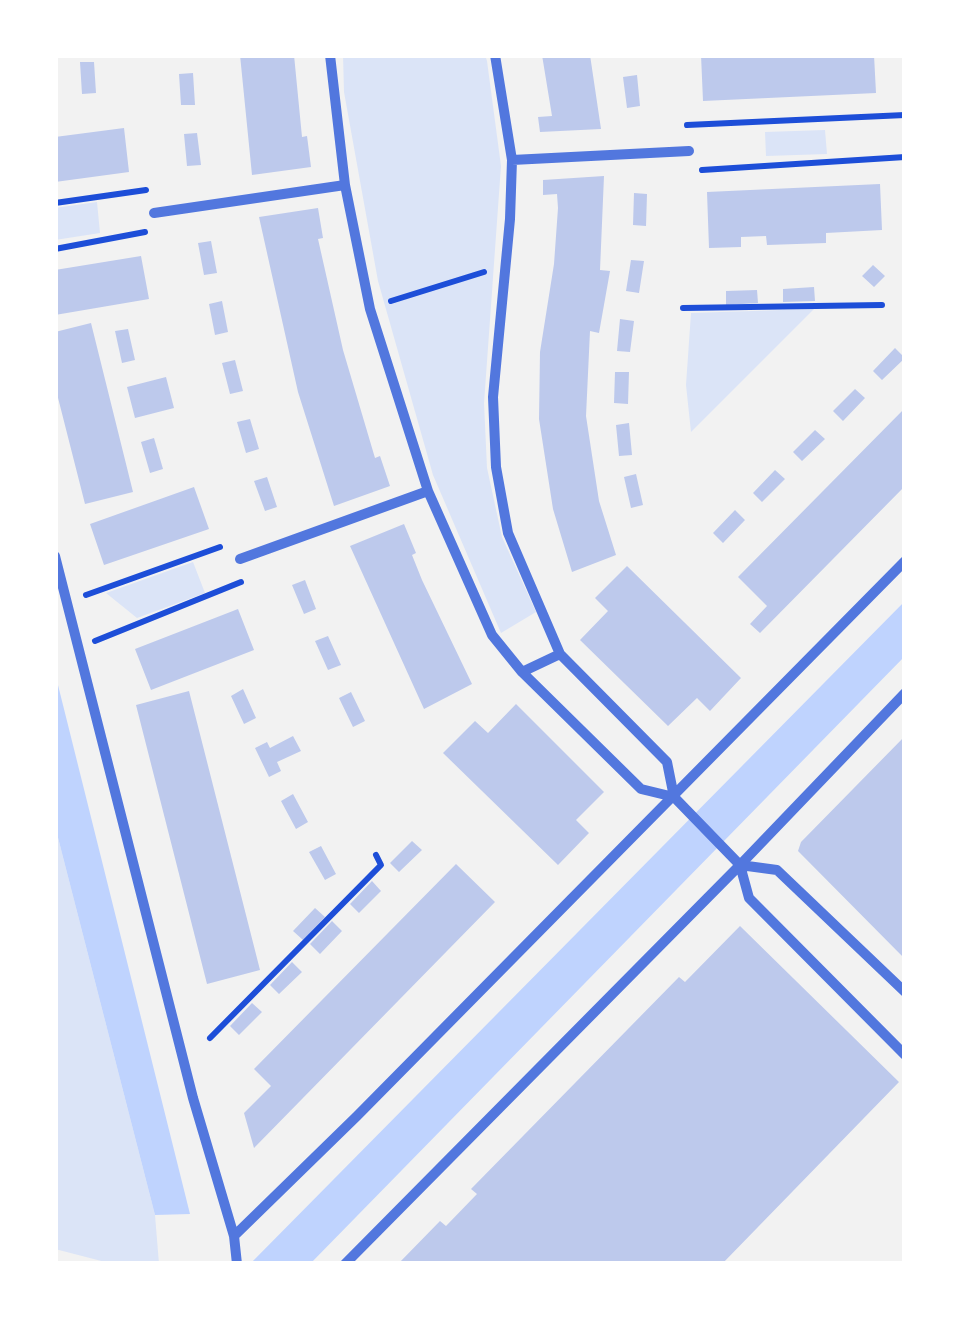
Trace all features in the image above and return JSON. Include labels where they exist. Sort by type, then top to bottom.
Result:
[{"type":"street","points":[[330,55],[345,185],[370,308],[428,491],[492,635],[522,672],[641,789],[674,797],[690,813],[740,866],[749,898],[905,1056]]},
{"type":"street","points":[[495,55],[512,160],[493,397],[496,466],[508,534],[560,654],[667,762],[674,797]]},
{"type":"street","points":[[512,160],[690,151]]},
{"type":"street","points":[[154,213],[345,185]]},
{"type":"street","points":[[240,560],[428,491]]},
{"type":"street","points":[[55,556],[193,1098],[234,1236],[236,1264]]},
{"type":"street","points":[[234,1236],[905,561]]},
{"type":"street","points":[[522,672],[560,654]]},
{"type":"street","points":[[346,1264],[740,866],[905,693]]},
{"type":"street","points":[[740,866],[777,870],[905,992]]},
{"type":"path","points":[[687,126],[905,115]]},
{"type":"path","points":[[690,170],[905,157]]},
{"type":"path","points":[[55,202],[152,190]]},
{"type":"path","points":[[55,249],[156,230]]},
{"type":"path","points":[[370,308],[504,267]]},
{"type":"path","points":[[683,308],[882,304]]},
{"type":"path","points":[[66,602],[236,541]]},
{"type":"path","points":[[78,648],[247,579]]},
{"type":"path","points":[[210,1038],[381,865],[376,855]]},
{"type":"shaded area","points":[[343,55],[485,55],[487,61],[501,166],[484,403],[487,468],[502,537],[536,612],[501,633],[433,475],[378,281],[344,92]]},
{"type":"shaded area","points":[[825,130],[827,154],[766,156],[765,132]]},
{"type":"shaded area","points":[[97,202],[100,233],[55,240],[55,208]]},
{"type":"shaded area","points":[[814,309],[691,432],[686,385],[691,313]]},
{"type":"shaded area","points":[[193,562],[205,593],[137,618],[106,593]]},
{"type":"shaded area","points":[[55,826],[155,1215],[159,1264],[113,1264],[55,1249]]},
{"type":"water","points":[[905,601],[905,656],[310,1264],[250,1264]]},
{"type":"water","points":[[55,673],[190,1214],[155,1215],[55,826]]},
{"type":"building","points":[[240,55],[294,55],[302,137],[307,136],[311,167],[252,175]]},
{"type":"building","points":[[542,55],[590,55],[601,129],[540,132],[538,117],[552,116]]},
{"type":"building","points":[[701,55],[874,55],[876,93],[703,101]]},
{"type":"building","points":[[80,62],[94,62],[96,93],[82,94]]},
{"type":"building","points":[[193,73],[195,105],[181,105],[179,74]]},
{"type":"building","points":[[637,75],[640,106],[627,108],[623,77]]},
{"type":"building","points":[[124,128],[129,172],[55,182],[55,137]]},
{"type":"building","points":[[197,133],[201,165],[187,166],[184,134]]},
{"type":"building","points":[[604,176],[600,270],[610,271],[599,333],[590,331],[586,416],[599,501],[616,555],[572,572],[553,509],[539,419],[540,352],[558,208],[557,194],[543,195],[543,180]]},
{"type":"building","points":[[880,184],[882,230],[826,233],[826,243],[767,245],[766,236],[741,237],[741,247],[709,248],[707,192]]},
{"type":"building","points":[[634,193],[647,194],[646,226],[633,225]]},
{"type":"building","points":[[318,208],[323,238],[318,239],[343,350],[375,458],[380,456],[390,486],[334,506],[298,392],[259,217]]},
{"type":"building","points":[[211,241],[217,273],[204,275],[198,243]]},
{"type":"building","points":[[141,256],[149,299],[55,315],[55,270]]},
{"type":"building","points":[[631,260],[644,261],[639,293],[626,291]]},
{"type":"building","points":[[873,265],[885,276],[874,287],[862,276]]},
{"type":"building","points":[[814,287],[815,301],[783,302],[783,289]]},
{"type":"building","points":[[757,290],[758,303],[726,305],[726,291]]},
{"type":"building","points":[[222,301],[228,332],[215,335],[209,304]]},
{"type":"building","points":[[620,319],[634,321],[630,352],[617,351]]},
{"type":"building","points":[[91,323],[133,492],[85,504],[55,386],[55,332]]},
{"type":"building","points":[[128,329],[135,360],[122,363],[115,331]]},
{"type":"building","points":[[895,348],[905,358],[882,380],[873,371]]},
{"type":"building","points":[[235,360],[243,391],[230,394],[222,363]]},
{"type":"building","points":[[615,372],[629,372],[628,404],[614,403]]},
{"type":"building","points":[[166,377],[174,408],[135,418],[127,387]]},
{"type":"building","points":[[855,389],[865,398],[843,421],[833,411]]},
{"type":"building","points":[[905,408],[905,486],[760,633],[750,624],[767,606],[738,577]]},
{"type":"building","points":[[250,419],[259,449],[246,453],[237,422]]},
{"type":"building","points":[[629,423],[632,455],[619,456],[616,425]]},
{"type":"building","points":[[815,430],[825,439],[802,461],[793,452]]},
{"type":"building","points":[[154,438],[163,469],[150,473],[141,442]]},
{"type":"building","points":[[775,470],[785,479],[762,502],[753,493]]},
{"type":"building","points":[[636,474],[643,505],[631,508],[624,477]]},
{"type":"building","points":[[267,477],[277,507],[265,511],[254,481]]},
{"type":"building","points":[[194,487],[209,529],[104,565],[90,524]]},
{"type":"building","points":[[735,510],[745,520],[723,543],[713,533]]},
{"type":"building","points":[[404,524],[422,580],[472,684],[424,709],[350,546]]},
{"type":"building","points":[[627,566],[741,678],[710,711],[697,698],[668,726],[580,640],[608,611],[595,598]]},
{"type":"building","points":[[305,580],[316,609],[304,614],[292,585]]},
{"type":"building","points":[[238,609],[254,650],[151,690],[135,649]]},
{"type":"building","points":[[328,636],[341,665],[328,670],[315,641]]},
{"type":"building","points":[[243,689],[256,718],[244,724],[231,696]]},
{"type":"building","points":[[189,691],[260,970],[207,984],[136,705]]},
{"type":"building","points":[[351,692],[365,721],[353,727],[339,698]]},
{"type":"building","points":[[516,704],[604,792],[576,820],[589,833],[558,865],[443,753],[475,721],[488,733]]},
{"type":"building","points":[[293,736],[301,751],[277,762],[281,771],[269,777],[255,748],[267,742],[270,748]]},
{"type":"building","points":[[905,736],[905,959],[798,851],[801,842]]},
{"type":"building","points":[[293,794],[308,822],[296,829],[281,801]]},
{"type":"building","points":[[412,841],[422,850],[399,872],[390,863]]},
{"type":"building","points":[[321,846],[336,874],[325,880],[309,852]]},
{"type":"building","points":[[456,864],[495,902],[254,1148],[244,1113],[271,1086],[254,1069]]},
{"type":"building","points":[[372,881],[381,891],[359,913],[350,904]]},
{"type":"building","points":[[315,908],[325,917],[303,940],[293,931]]},
{"type":"building","points":[[332,921],[342,931],[320,954],[310,944]]},
{"type":"building","points":[[740,926],[899,1082],[722,1264],[398,1264],[440,1221],[446,1226],[477,1194],[471,1189],[679,977],[685,982]]},
{"type":"building","points":[[292,962],[302,972],[279,994],[270,985]]},
{"type":"building","points":[[252,1003],[262,1012],[239,1035],[230,1026]]}]
